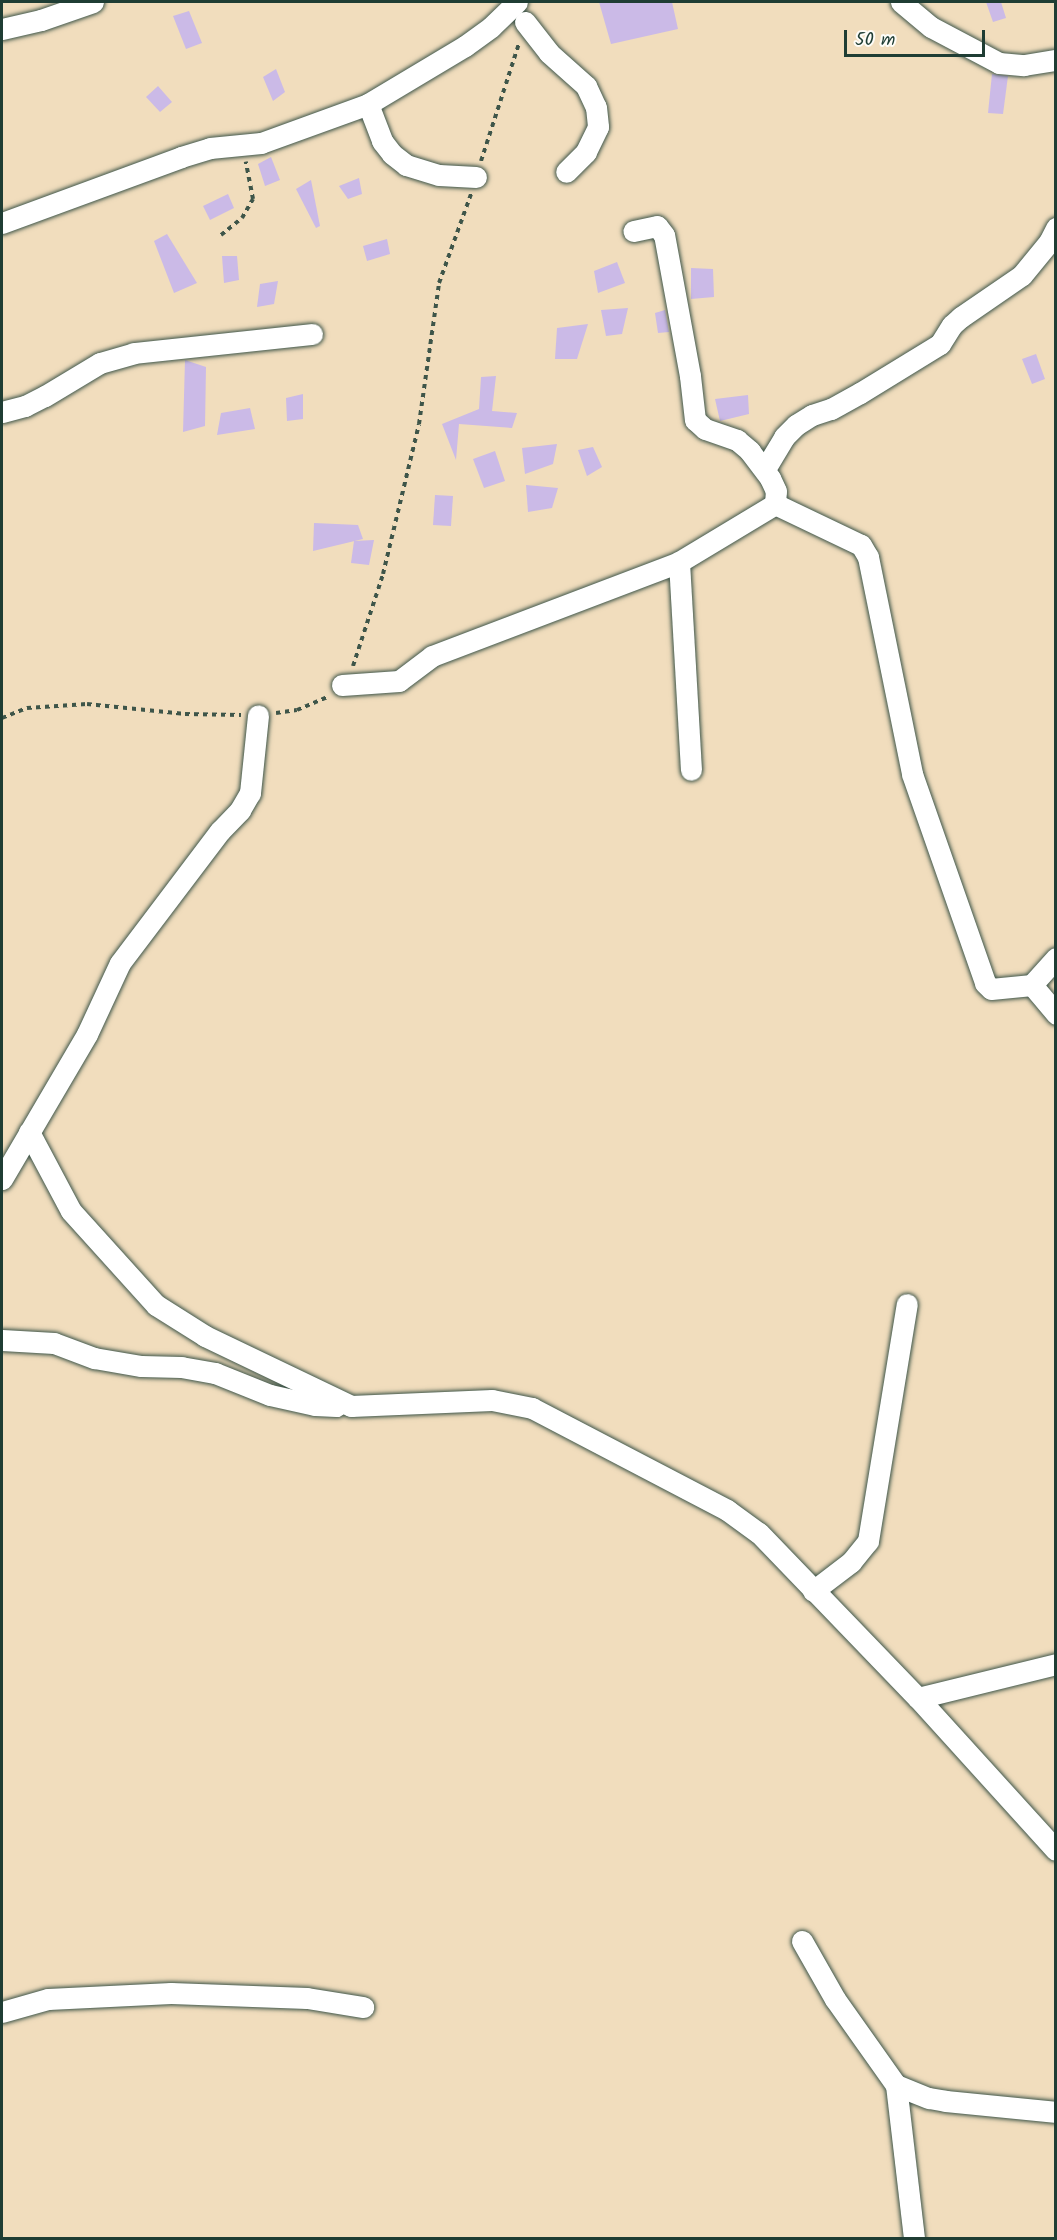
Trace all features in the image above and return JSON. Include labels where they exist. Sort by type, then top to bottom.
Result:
[{"type":"street","points":[[2,29],[41,20],[93,2]]},
{"type":"street","points":[[2,223],[210,148],[261,143],[368,104],[465,46],[491,27],[517,2]]},
{"type":"street","points":[[901,2],[931,27],[999,63],[1024,65],[1056,60]]},
{"type":"street","points":[[525,22],[549,53],[586,86],[596,107],[598,128],[586,152],[566,172]]},
{"type":"street","points":[[368,104],[382,141],[392,154],[406,165],[439,176],[476,177]]},
{"type":"street","points":[[634,231],[657,226],[664,235],[688,366],[695,420],[705,429],[737,440],[765,469],[776,491],[776,504]]},
{"type":"street","points":[[765,469],[784,437],[796,425],[812,414],[831,409],[860,393],[940,344],[951,325],[1022,275],[1049,242],[1056,228]]},
{"type":"street","points":[[2,412],[25,406],[100,363],[134,353],[312,334]]},
{"type":"street","points":[[342,684],[399,681],[432,656],[679,562],[776,504]]},
{"type":"street","points":[[776,504],[861,545],[868,557],[912,774],[985,983],[991,989],[1032,985],[1056,958]]},
{"type":"street","points":[[679,562],[691,770]]},
{"type":"street","points":[[2,1179],[87,1034],[120,963],[220,831],[240,810],[250,793],[258,715]]},
{"type":"street","points":[[1032,985],[1056,1014]]},
{"type":"street","points":[[29,1132],[71,1211],[156,1305],[205,1336],[351,1407]]},
{"type":"street","points":[[813,1592],[851,1562],[868,1541],[907,1304]]},
{"type":"street","points":[[2,1340],[54,1343],[94,1358],[141,1366],[182,1367],[215,1373],[270,1395],[315,1405],[351,1407],[492,1400],[532,1408],[727,1510],[759,1533],[813,1592],[918,1698],[1056,1850]]},
{"type":"street","points":[[918,1698],[1056,1664]]},
{"type":"street","points":[[802,1941],[835,1999],[896,2085],[914,2238]]},
{"type":"street","points":[[2,2012],[48,1999],[171,1993],[307,1998],[363,2007]]},
{"type":"street","points":[[896,2085],[929,2098],[946,2101],[1056,2112]]},
{"type":"path","points":[[2,718],[27,708],[87,704],[185,714],[258,715],[297,710],[315,704],[332,694],[342,684],[354,664],[383,574],[418,424],[439,283],[476,177],[525,22]]},
{"type":"path","points":[[210,148],[246,160],[253,199],[242,218],[221,235]]},
{"type":"building","points":[[599,2],[672,2],[678,29],[611,44]]},
{"type":"building","points":[[986,2],[1001,2],[1006,18],[993,22]]},
{"type":"building","points":[[189,11],[202,43],[186,49],[173,16]]},
{"type":"building","points":[[276,69],[285,92],[273,101],[263,77]]},
{"type":"building","points":[[992,74],[1008,76],[1003,114],[988,113]]},
{"type":"building","points":[[158,86],[172,102],[160,112],[146,97]]},
{"type":"building","points":[[271,157],[280,180],[265,186],[258,164]]},
{"type":"building","points":[[359,178],[362,194],[348,199],[339,186]]},
{"type":"building","points":[[311,180],[320,226],[316,228],[296,189]]},
{"type":"building","points":[[228,194],[234,208],[210,220],[203,206]]},
{"type":"building","points":[[167,234],[197,283],[174,293],[154,241]]},
{"type":"building","points":[[387,239],[390,254],[367,261],[363,246]]},
{"type":"building","points":[[222,256],[237,256],[239,280],[224,283]]},
{"type":"building","points":[[617,262],[625,283],[598,293],[594,271]]},
{"type":"building","points":[[691,268],[713,269],[714,297],[691,299]]},
{"type":"building","points":[[278,281],[274,304],[257,307],[260,284]]},
{"type":"building","points":[[628,308],[622,334],[606,336],[601,310]]},
{"type":"building","points":[[665,310],[669,332],[658,333],[655,313]]},
{"type":"building","points":[[588,324],[577,359],[555,359],[557,328]]},
{"type":"building","points":[[1036,354],[1045,379],[1032,384],[1022,359]]},
{"type":"building","points":[[185,360],[206,367],[205,426],[183,432]]},
{"type":"building","points":[[496,376],[492,411],[517,413],[512,428],[459,424],[456,460],[442,424],[479,409],[481,377]]},
{"type":"building","points":[[303,394],[303,419],[287,421],[286,398]]},
{"type":"building","points":[[748,395],[749,414],[720,421],[715,399]]},
{"type":"building","points":[[250,408],[255,429],[217,435],[221,413]]},
{"type":"building","points":[[557,444],[553,464],[525,474],[522,448]]},
{"type":"building","points":[[593,447],[602,467],[587,476],[578,450]]},
{"type":"building","points":[[495,451],[505,481],[484,488],[473,459]]},
{"type":"building","points":[[526,485],[558,488],[552,508],[528,512]]},
{"type":"building","points":[[435,495],[453,496],[451,526],[433,525]]},
{"type":"building","points":[[314,523],[358,525],[363,539],[313,551]]},
{"type":"building","points":[[374,540],[369,565],[351,563],[354,541]]}]
